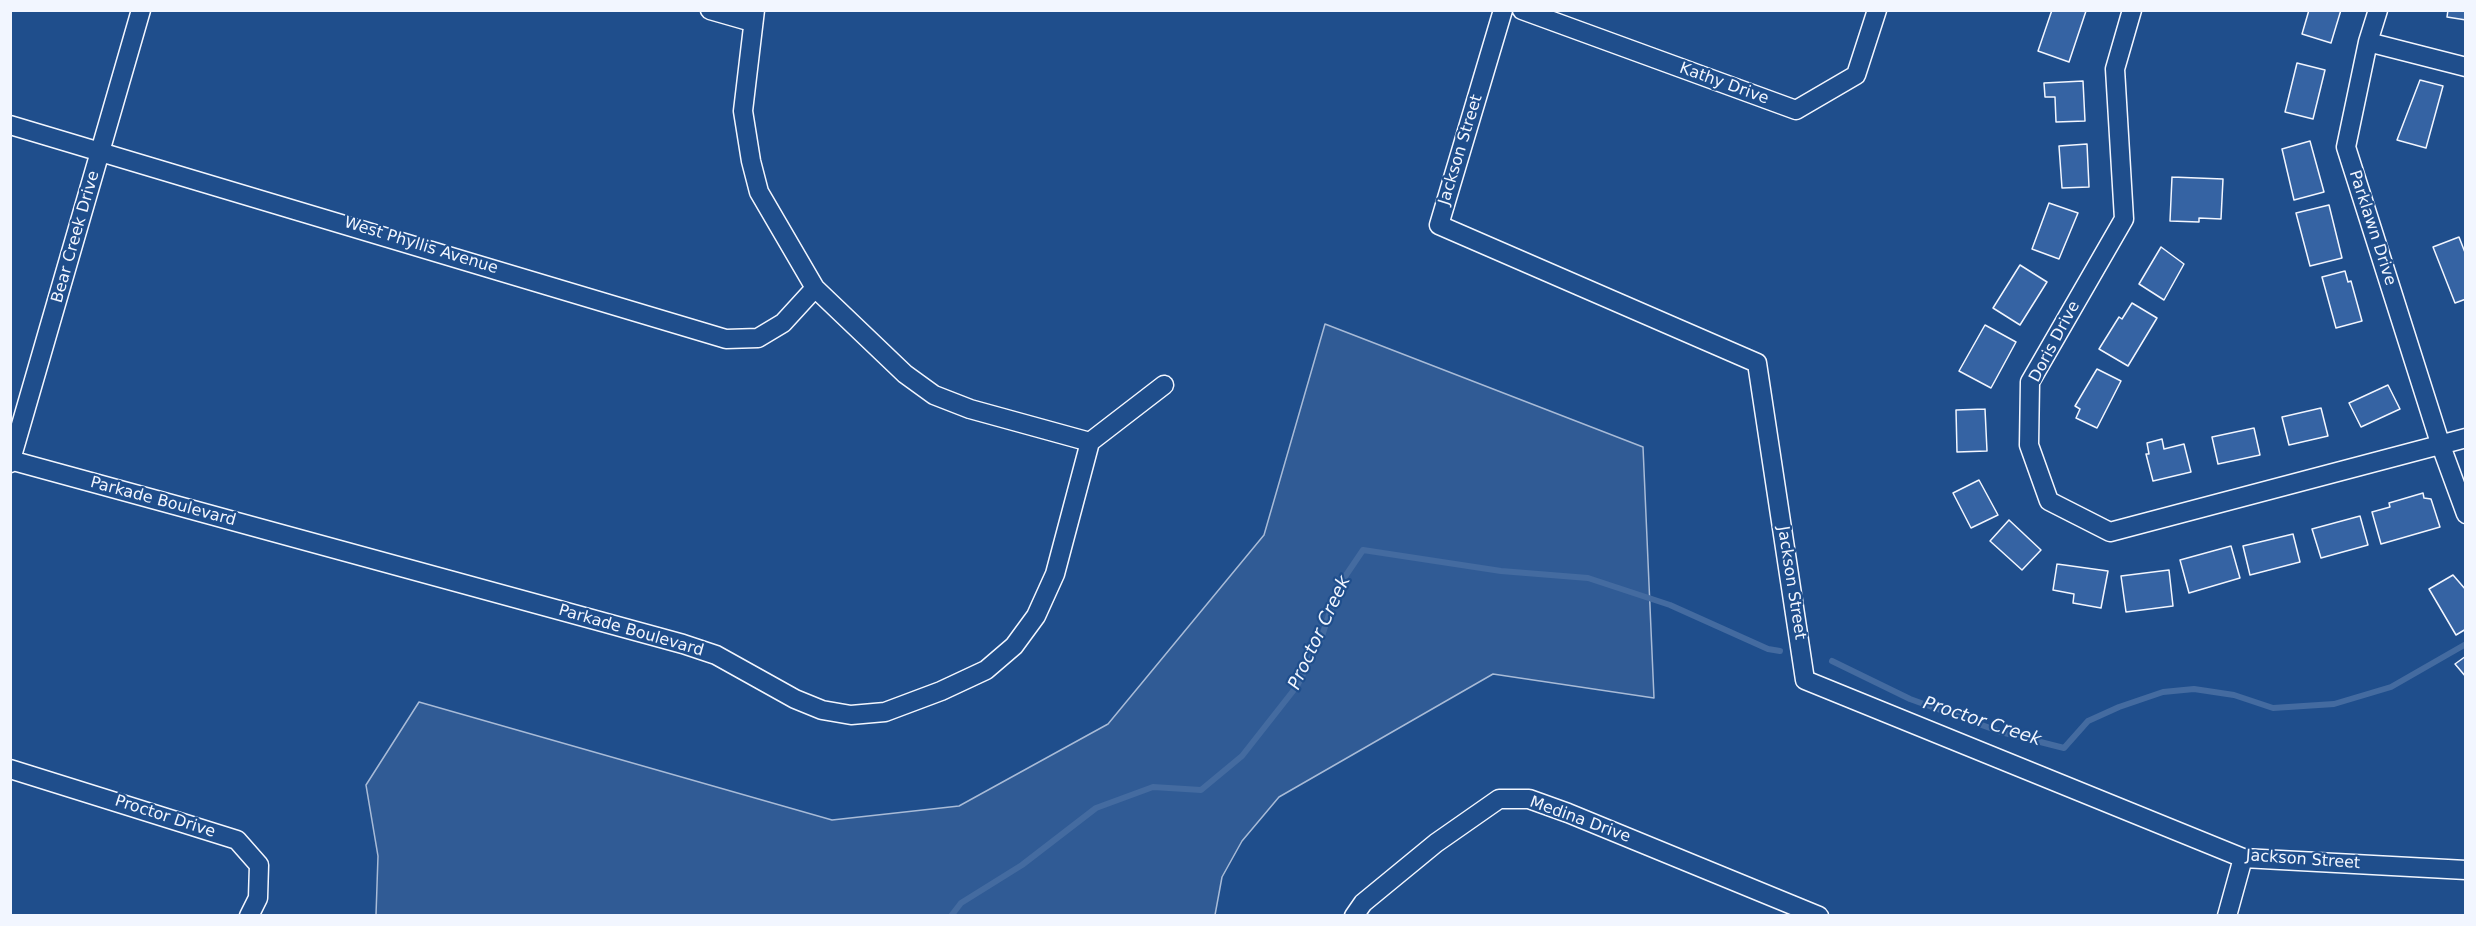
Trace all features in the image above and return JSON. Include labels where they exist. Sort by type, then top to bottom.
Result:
[{"type":"street","name":"Bear Creek Drive","points":[[11,461],[141,10]]},
{"type":"street","points":[[710,10],[753,16],[742,111],[759,192],[815,288],[905,374],[934,395],[970,409],[1090,442],[1164,385]]},
{"type":"street","name":"Jackson Street","points":[[1503,10],[1439,225],[1757,363],[1805,680],[2243,858],[2466,870]]},
{"type":"street","name":"Kathy Drive","points":[[1522,10],[1796,110],[1856,75],[1877,10]]},
{"type":"street","name":"Doris Drive","points":[[2132,10],[2115,69],[2124,219],[2030,382],[2029,445],[2049,501],[2110,532],[2440,443],[2466,438]]},
{"type":"street","name":"Parklawn Drive","points":[[2378,10],[2368,42],[2346,147],[2440,443],[2466,514]]},
{"type":"street","points":[[2368,42],[2466,68]]},
{"type":"street","name":"West Phyllis Avenue","points":[[10,125],[101,150],[726,339],[758,338],[783,323],[815,288]]},
{"type":"street","name":"Parkade Boulevard","points":[[11,461],[683,644],[716,655],[795,699],[822,710],[851,715],[885,712],[941,691],[986,670],[1014,646],[1036,616],[1055,574],[1090,442]]},
{"type":"street","name":"Proctor Drive","points":[[10,769],[237,840],[259,865],[258,898],[249,915]]},
{"type":"street","name":"Medina Drive","points":[[1358,909],[1445,836],[1490,804],[1499,799],[1529,799],[1819,915]]},
{"type":"street","points":[[2227,915],[2243,858]]},
{"type":"shaded area","points":[[1325,324],[1643,447],[1654,698],[1493,674],[1279,797],[1242,841],[1222,877],[1215,915],[376,915],[378,856],[366,785],[419,702],[832,820],[959,806],[1108,724],[1264,535]]},
{"type":"building","points":[[2052,10],[2086,11],[2069,62],[2038,51]]},
{"type":"building","points":[[2309,10],[2341,10],[2331,43],[2302,34]]},
{"type":"building","points":[[2448,10],[2466,10],[2466,20],[2447,17]]},
{"type":"building","points":[[2297,63],[2325,70],[2313,119],[2285,112]]},
{"type":"building","points":[[2420,80],[2443,86],[2426,148],[2397,140]]},
{"type":"building","points":[[2083,81],[2085,121],[2056,122],[2055,97],[2045,97],[2044,83]]},
{"type":"building","points":[[2310,141],[2324,192],[2294,200],[2282,149]]},
{"type":"building","points":[[2087,144],[2089,187],[2062,188],[2059,146]]},
{"type":"building","points":[[2172,177],[2223,179],[2221,219],[2199,218],[2199,222],[2170,221]]},
{"type":"building","points":[[2049,203],[2078,213],[2059,259],[2032,249]]},
{"type":"building","points":[[2329,205],[2342,258],[2310,266],[2296,213]]},
{"type":"building","points":[[2459,237],[2466,255],[2466,299],[2455,303],[2433,247]]},
{"type":"building","points":[[2161,247],[2184,264],[2164,300],[2139,284]]},
{"type":"building","points":[[2020,265],[2047,282],[2020,325],[1993,308]]},
{"type":"building","points":[[2345,271],[2348,282],[2351,281],[2362,321],[2336,328],[2322,277]]},
{"type":"building","points":[[2132,303],[2157,318],[2128,366],[2099,349],[2119,317],[2122,319]]},
{"type":"building","points":[[1985,325],[2016,342],[1991,388],[1959,371]]},
{"type":"building","points":[[2097,369],[2121,381],[2097,428],[2076,418],[2080,409],[2075,406]]},
{"type":"building","points":[[2388,385],[2400,409],[2361,427],[2349,403]]},
{"type":"building","points":[[2321,408],[2328,436],[2289,445],[2282,417]]},
{"type":"building","points":[[1985,409],[1987,451],[1957,452],[1956,410]]},
{"type":"building","points":[[2254,428],[2260,455],[2218,464],[2212,437]]},
{"type":"building","points":[[2162,439],[2164,449],[2184,444],[2191,472],[2153,481],[2146,454],[2149,454],[2147,443]]},
{"type":"building","points":[[1979,480],[1998,515],[1971,528],[1953,493]]},
{"type":"building","points":[[2423,493],[2424,498],[2431,499],[2440,527],[2381,544],[2372,512],[2390,507],[2389,503]]},
{"type":"building","points":[[2360,516],[2368,545],[2321,558],[2312,529]]},
{"type":"building","points":[[2009,520],[2041,550],[2022,570],[1990,541]]},
{"type":"building","points":[[2293,534],[2300,562],[2250,575],[2243,546]]},
{"type":"building","points":[[2231,546],[2240,578],[2189,593],[2180,560]]},
{"type":"building","points":[[2057,564],[2108,571],[2101,608],[2073,603],[2074,594],[2053,590]]},
{"type":"building","points":[[2169,570],[2173,606],[2126,612],[2121,576]]},
{"type":"building","points":[[2453,575],[2466,590],[2466,629],[2456,635],[2429,589]]},
{"type":"building","points":[[2466,656],[2466,677],[2455,664]]},
{"type":"waterway","name":"Proctor Creek","points":[[951,916],[961,903],[1022,865],[1096,808],[1153,787],[1201,790],[1242,756],[1297,686],[1321,639],[1338,587],[1363,550],[1501,571],[1588,578],[1670,605],[1768,649],[1780,651]]},
{"type":"waterway","name":"Proctor Creek","points":[[1832,661],[1910,699],[2001,732],[2064,748],[2088,721],[2119,707],[2163,692],[2194,689],[2234,695],[2273,708],[2334,704],[2391,687],[2466,644]]}]
